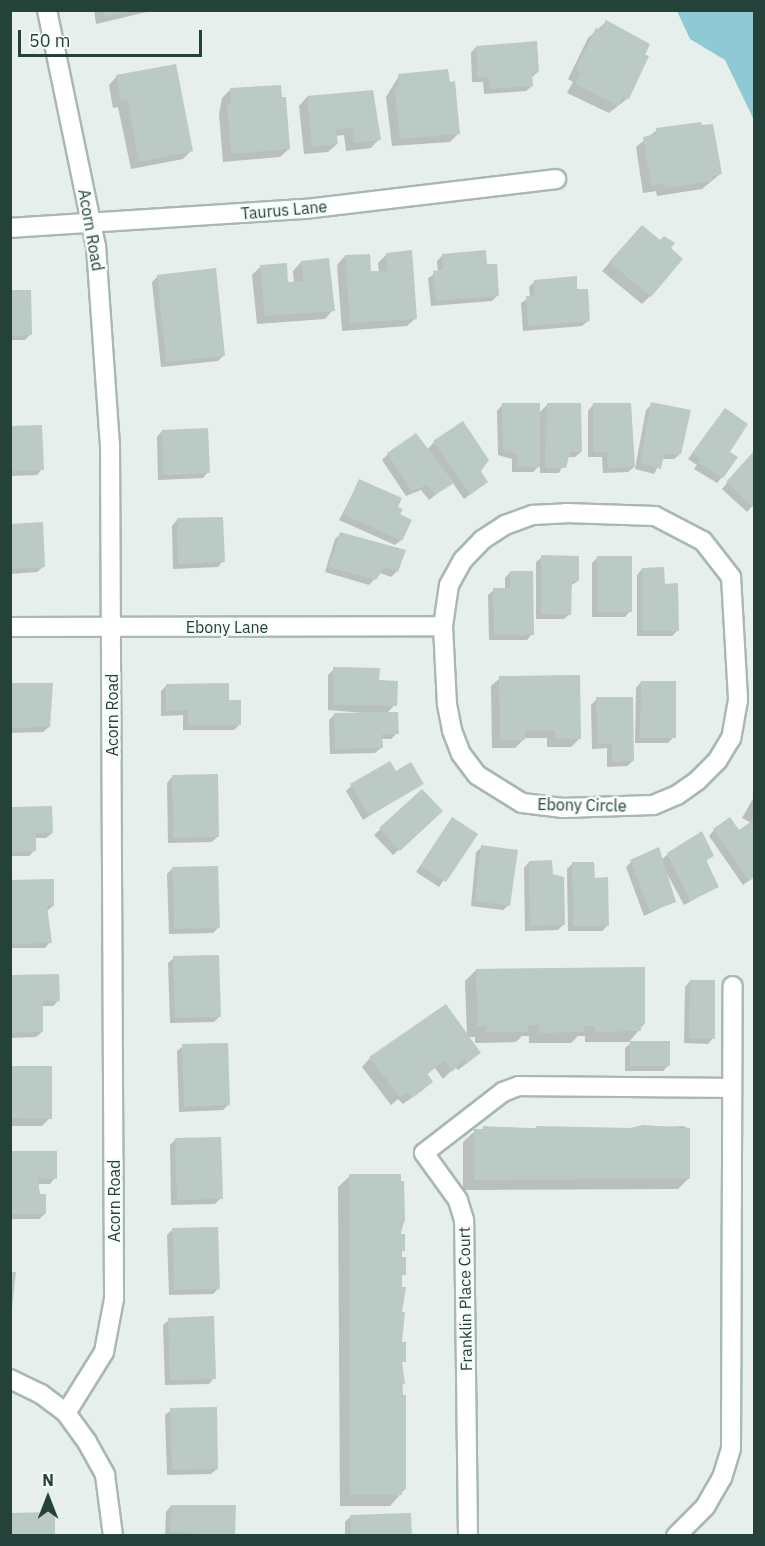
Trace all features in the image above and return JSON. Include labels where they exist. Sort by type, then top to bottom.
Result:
[{"type":"street","name":"Acorn Road","points":[[47,10],[91,223],[108,393],[112,627],[114,1299],[104,1352],[66,1413]]},
{"type":"street","name":"Taurus Lane","points":[[10,228],[305,209],[556,179]]},
{"type":"street","name":"Ebony Circle","points":[[566,513],[655,516],[703,542],[730,577],[738,690],[731,738],[698,781],[677,795],[653,805],[563,808],[522,802],[477,775],[462,754],[447,705],[443,626],[449,585],[463,560],[482,540],[505,525],[533,515],[566,513]]},
{"type":"street","name":"Ebony Lane","points":[[10,627],[443,626]]},
{"type":"street","points":[[676,1536],[705,1507],[722,1478],[731,1449],[733,986]]},
{"type":"street","name":"Franklin Place Court","points":[[468,1536],[464,1220],[458,1200],[424,1153],[503,1092],[519,1086],[732,1088]]},
{"type":"street","points":[[10,1379],[41,1394],[66,1413],[105,1474],[113,1536]]},
{"type":"water","points":[[677,11],[754,11],[754,120],[725,60],[690,39]]},
{"type":"building","points":[[103,10],[130,10],[130,12],[104,16]]},
{"type":"building","points":[[606,20],[650,44],[645,55],[649,56],[629,99],[623,96],[618,106],[575,84],[580,73],[575,70],[596,28],[601,30]]},
{"type":"building","points":[[537,41],[539,72],[532,73],[533,86],[489,89],[488,77],[477,78],[476,46]]},
{"type":"building","points":[[176,64],[193,151],[139,162],[127,100],[121,101],[116,75]]},
{"type":"building","points":[[448,69],[450,82],[455,81],[460,134],[400,139],[394,87],[399,86],[398,74]]},
{"type":"building","points":[[281,85],[282,97],[286,97],[290,149],[231,154],[227,104],[231,104],[230,88]]},
{"type":"building","points":[[373,90],[381,140],[354,143],[352,128],[336,129],[338,144],[312,147],[307,96]]},
{"type":"building","points":[[701,122],[702,125],[713,124],[722,174],[712,176],[712,181],[665,188],[664,183],[651,186],[643,137],[656,134],[656,128]]},
{"type":"building","points":[[642,225],[660,240],[664,236],[675,243],[671,248],[683,259],[651,297],[609,262]]},
{"type":"building","points":[[412,250],[417,319],[350,323],[345,255],[370,254],[371,271],[387,271],[386,253]]},
{"type":"building","points":[[486,250],[487,264],[497,264],[499,296],[436,301],[433,271],[443,270],[442,254]]},
{"type":"building","points":[[329,258],[335,311],[265,316],[260,265],[287,263],[288,282],[303,281],[301,261]]},
{"type":"building","points":[[216,268],[225,356],[166,362],[157,275]]},
{"type":"building","points":[[577,276],[577,289],[588,289],[590,321],[528,326],[526,296],[535,296],[534,280]]},
{"type":"building","points":[[10,290],[31,290],[32,335],[10,336]]},
{"type":"building","points":[[651,402],[691,410],[681,454],[664,454],[661,469],[640,463]]},
{"type":"building","points":[[502,403],[540,403],[540,467],[517,467],[517,454],[503,450]]},
{"type":"building","points":[[547,403],[581,403],[582,452],[570,452],[566,468],[545,468]]},
{"type":"building","points":[[593,403],[631,403],[635,467],[608,468],[607,452],[593,452]]},
{"type":"building","points":[[725,408],[748,424],[730,452],[738,457],[723,478],[698,463],[701,459],[692,453]]},
{"type":"building","points":[[463,421],[489,460],[481,471],[488,482],[470,495],[433,441]]},
{"type":"building","points":[[42,425],[44,470],[10,471],[10,426]]},
{"type":"building","points":[[208,428],[210,473],[163,475],[162,430]]},
{"type":"building","points":[[416,433],[454,483],[435,495],[427,485],[412,491],[387,453]]},
{"type":"building","points":[[754,451],[754,506],[753,507],[726,482]]},
{"type":"building","points":[[359,479],[402,498],[398,507],[403,509],[400,514],[412,520],[402,541],[343,514]]},
{"type":"building","points":[[223,517],[225,562],[178,564],[177,518]]},
{"type":"building","points":[[43,522],[45,567],[10,569],[10,524]]},
{"type":"building","points":[[340,532],[406,550],[398,572],[385,567],[376,580],[329,567]]},
{"type":"building","points":[[541,555],[579,556],[579,581],[572,581],[571,615],[541,614]]},
{"type":"building","points":[[597,556],[632,556],[632,612],[597,612]]},
{"type":"building","points":[[664,567],[665,584],[678,583],[679,631],[642,631],[642,568]]},
{"type":"building","points":[[510,571],[533,571],[534,635],[494,635],[493,588],[510,588]]},
{"type":"building","points":[[333,667],[380,668],[379,680],[398,681],[397,706],[333,705]]},
{"type":"building","points":[[580,675],[581,739],[555,739],[555,730],[525,731],[525,740],[500,740],[499,676]]},
{"type":"building","points":[[641,681],[676,681],[676,738],[640,738]]},
{"type":"building","points":[[10,683],[53,683],[50,727],[10,728]]},
{"type":"building","points":[[229,683],[229,700],[241,700],[241,725],[188,725],[188,710],[166,711],[166,684]]},
{"type":"building","points":[[596,697],[633,697],[634,761],[612,762],[612,743],[597,744]]},
{"type":"building","points":[[398,712],[399,734],[382,734],[383,748],[335,749],[334,713]]},
{"type":"building","points":[[390,761],[396,771],[411,762],[424,784],[369,816],[350,784]]},
{"type":"building","points":[[218,774],[219,837],[173,838],[172,775]]},
{"type":"building","points":[[422,789],[443,811],[400,851],[379,828]]},
{"type":"building","points":[[52,806],[53,833],[36,833],[36,851],[10,852],[10,807]]},
{"type":"building","points":[[452,817],[478,834],[446,882],[420,866]]},
{"type":"building","points":[[730,817],[739,830],[752,821],[754,824],[754,877],[749,881],[713,829]]},
{"type":"building","points":[[702,831],[714,856],[706,860],[719,887],[690,901],[667,853]]},
{"type":"building","points":[[481,845],[518,850],[510,906],[475,901]]},
{"type":"building","points":[[659,847],[676,902],[650,912],[630,860]]},
{"type":"building","points":[[552,860],[553,874],[564,877],[565,925],[530,926],[529,861]]},
{"type":"building","points":[[572,862],[594,862],[595,878],[608,877],[609,926],[573,926]]},
{"type":"building","points":[[218,866],[220,928],[174,929],[172,867]]},
{"type":"building","points":[[54,879],[54,906],[47,906],[52,943],[10,944],[10,880]]},
{"type":"building","points":[[219,955],[221,1017],[175,1018],[173,956]]},
{"type":"building","points":[[645,967],[645,1024],[641,1024],[641,1031],[595,1032],[595,1026],[584,1026],[584,1032],[539,1033],[539,1025],[528,1025],[528,1032],[486,1032],[486,1026],[477,1026],[476,969]]},
{"type":"building","points":[[59,974],[60,1001],[43,1001],[43,1032],[10,1033],[10,975]]},
{"type":"building","points":[[690,980],[715,980],[715,1039],[689,1038]]},
{"type":"building","points":[[446,1004],[481,1053],[467,1063],[464,1059],[452,1072],[444,1061],[427,1073],[433,1082],[412,1097],[407,1092],[400,1097],[369,1057]]},
{"type":"building","points":[[630,1041],[670,1041],[670,1066],[630,1066]]},
{"type":"building","points":[[228,1043],[230,1105],[184,1107],[182,1044]]},
{"type":"building","points":[[10,1066],[52,1066],[52,1119],[10,1118]]},
{"type":"building","points":[[643,1125],[690,1128],[690,1179],[474,1180],[474,1129],[483,1129],[483,1126],[536,1129],[536,1126],[630,1128]]},
{"type":"building","points":[[221,1137],[223,1199],[177,1200],[175,1138]]},
{"type":"building","points":[[10,1151],[57,1151],[57,1179],[39,1179],[39,1194],[46,1194],[46,1214],[10,1214]]},
{"type":"building","points":[[349,1174],[401,1174],[401,1181],[404,1181],[405,1222],[401,1222],[401,1234],[405,1234],[405,1251],[402,1251],[402,1257],[406,1257],[406,1275],[402,1275],[402,1287],[406,1287],[402,1312],[405,1312],[402,1342],[406,1342],[406,1362],[402,1362],[405,1384],[402,1384],[402,1395],[406,1395],[406,1489],[402,1489],[402,1495],[350,1495]]},
{"type":"building","points":[[218,1227],[220,1289],[174,1290],[172,1228]]},
{"type":"building","points":[[10,1272],[16,1272],[12,1308],[10,1308]]},
{"type":"building","points":[[214,1316],[216,1379],[170,1380],[168,1318]]},
{"type":"building","points":[[217,1407],[218,1469],[172,1470],[170,1408]]},
{"type":"building","points":[[171,1505],[236,1505],[235,1536],[170,1532]]},
{"type":"building","points":[[55,1512],[55,1536],[10,1536],[10,1513]]},
{"type":"building","points":[[411,1513],[412,1536],[351,1536],[350,1515]]}]
